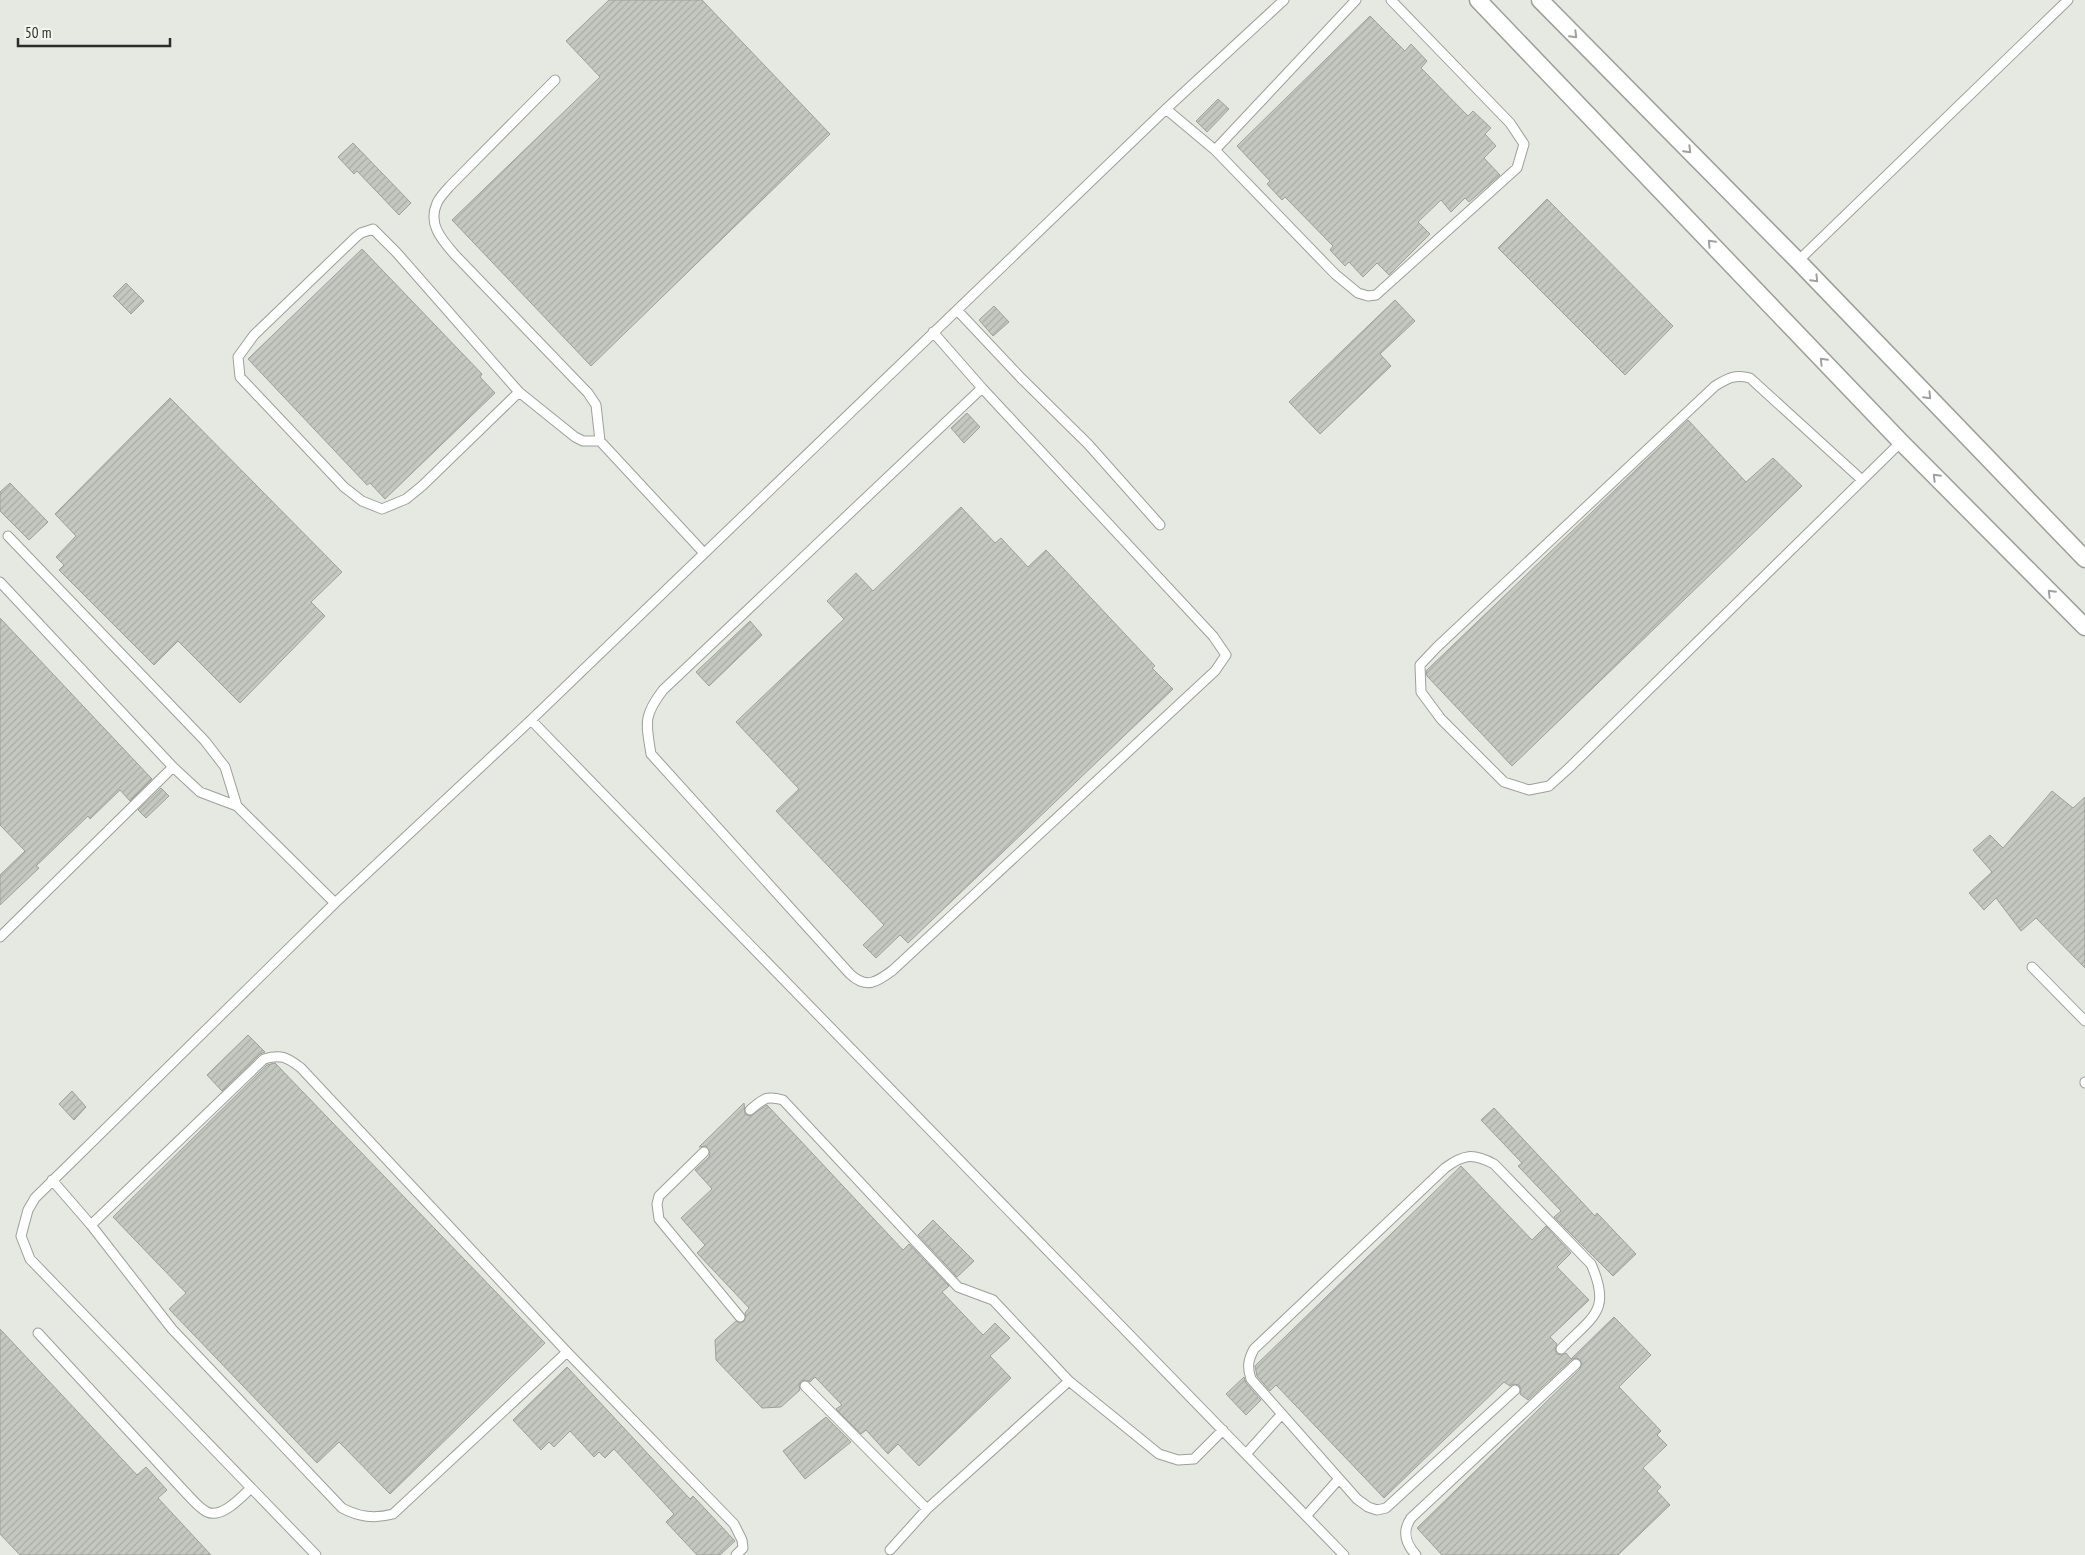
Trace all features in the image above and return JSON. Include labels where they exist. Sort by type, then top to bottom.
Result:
[{"type":"street","points":[[1478,0],[1901,442],[2085,627]]},
{"type":"street","points":[[1540,0],[1798,261],[2085,558]]},
{"type":"lane","points":[[316,1555],[30,1259],[22,1236],[24,1222],[35,1198],[335,903],[531,720],[1166,108],[1284,0]]},
{"type":"lane","points":[[1215,150],[1356,0]]},
{"type":"lane","points":[[1166,108],[1215,150],[1335,274],[1358,292],[1368,296],[1376,295],[1517,168],[1522,158],[1524,144],[1510,123],[1391,0]]},
{"type":"lane","points":[[1798,261],[2068,0]]},
{"type":"lane","points":[[555,80],[449,187],[437,203],[434,221],[439,236],[456,256],[588,393],[596,405],[600,441],[704,553]]},
{"type":"lane","points":[[519,392],[417,491],[406,500],[382,509],[362,501],[327,470],[240,377],[238,357],[254,335],[349,243],[361,233],[373,230],[397,253],[519,392],[575,437],[584,441],[600,441]]},
{"type":"lane","points":[[957,310],[1021,378],[1088,444],[1160,524]]},
{"type":"lane","points":[[933,332],[982,388],[1213,636],[1226,655],[1215,671],[893,970],[877,982],[865,983],[856,980],[850,974],[651,754],[647,716],[664,690],[982,388]]},
{"type":"lane","points":[[1862,480],[1750,378],[1740,375],[1731,376],[1715,386],[1437,647],[1420,665],[1421,692],[1441,719],[1504,782],[1529,790],[1549,786],[1901,442]]},
{"type":"lane","points":[[8,536],[205,741],[225,767],[237,806]]},
{"type":"lane","points":[[0,582],[173,767],[200,792],[237,806],[335,903]]},
{"type":"lane","points":[[531,720],[1344,1555]]},
{"type":"lane","points":[[0,936],[173,767]]},
{"type":"lane","points":[[2032,967],[2085,1021]]},
{"type":"lane","points":[[91,1224],[264,1059],[276,1055],[290,1059],[301,1068],[567,1352],[734,1524],[742,1540],[743,1548],[736,1555]]},
{"type":"lane","points":[[750,1110],[764,1098],[771,1096],[783,1100],[958,1287],[994,1300],[1069,1381],[1158,1454],[1178,1460],[1194,1459],[1223,1430]]},
{"type":"lane","points":[[704,1152],[659,1196],[657,1204],[659,1219],[740,1317]]},
{"type":"lane","points":[[1514,1390],[1386,1508],[1377,1510],[1368,1507],[1356,1499],[1338,1480],[1251,1379],[1247,1369],[1249,1358],[1254,1349],[1445,1168],[1457,1159],[1470,1156],[1482,1158],[1494,1164],[1591,1264],[1598,1281],[1602,1300],[1596,1313],[1561,1349]]},
{"type":"lane","points":[[52,1180],[91,1224],[172,1329],[342,1508],[354,1515],[382,1517],[393,1514],[567,1352]]},
{"type":"lane","points":[[38,1333],[203,1509],[209,1513],[226,1509],[251,1488]]},
{"type":"lane","points":[[1416,1555],[1410,1549],[1405,1536],[1405,1526],[1411,1518],[1576,1364]]},
{"type":"lane","points":[[890,1550],[927,1509],[1069,1381]]},
{"type":"lane","points":[[805,1386],[927,1509]]},
{"type":"lane","points":[[1246,1454],[1281,1415]]},
{"type":"lane","points":[[1306,1516],[1338,1480]]},
{"type":"building","points":[[609,0],[702,0],[830,134],[591,366],[452,220],[600,77],[566,41]]},
{"type":"building","points":[[1370,16],[1405,51],[1411,44],[1427,61],[1421,68],[1468,116],[1473,111],[1491,128],[1485,134],[1496,146],[1484,158],[1500,175],[1469,202],[1465,198],[1451,212],[1441,200],[1418,222],[1430,234],[1389,275],[1377,263],[1363,277],[1349,262],[1345,266],[1330,250],[1333,246],[1285,197],[1282,200],[1267,184],[1270,181],[1237,146]]},
{"type":"building","points":[[1218,99],[1229,109],[1207,132],[1196,121]]},
{"type":"building","points":[[353,143],[411,203],[399,215],[357,171],[354,174],[338,157]]},
{"type":"building","points":[[1547,199],[1673,326],[1625,375],[1498,248]]},
{"type":"building","points":[[362,249],[482,374],[480,377],[495,393],[385,499],[370,483],[367,485],[248,359]]},
{"type":"building","points":[[126,283],[144,301],[131,314],[113,296]]},
{"type":"building","points":[[1395,300],[1415,321],[1380,354],[1391,366],[1320,434],[1289,402]]},
{"type":"building","points":[[994,306],[1009,322],[993,336],[979,320]]},
{"type":"building","points":[[170,398],[342,572],[311,602],[325,616],[240,703],[178,641],[154,665],[59,570],[64,565],[56,557],[76,536],[55,514]]},
{"type":"building","points":[[967,413],[980,427],[964,443],[951,428]]},
{"type":"building","points":[[1688,420],[1746,482],[1773,458],[1802,486],[1512,766],[1427,676],[1426,671]]},
{"type":"building","points":[[10,483],[48,522],[29,540],[0,511],[0,492]]},
{"type":"building","points":[[961,507],[995,543],[1001,538],[1028,567],[1046,550],[1155,666],[1152,668],[1173,689],[908,943],[900,935],[876,958],[863,945],[884,925],[776,811],[799,789],[736,722],[844,619],[827,601],[856,573],[873,591]]},
{"type":"building","points":[[0,618],[152,779],[130,801],[120,790],[90,819],[88,816],[36,866],[39,868],[0,905],[0,875],[25,851],[0,825]]},
{"type":"building","points":[[750,621],[762,635],[709,686],[696,672]]},
{"type":"building","points":[[161,788],[169,796],[146,818],[138,810]]},
{"type":"building","points":[[2052,791],[2073,808],[2085,797],[2085,968],[2036,918],[2021,931],[1996,898],[1984,910],[1969,893],[1992,872],[1973,850],[1990,835],[2003,848]]},
{"type":"building","points":[[248,1035],[265,1052],[260,1054],[222,1091],[207,1075]]},
{"type":"building","points":[[275,1063],[545,1343],[390,1494],[339,1442],[317,1463],[169,1309],[186,1293],[113,1217],[267,1065]]},
{"type":"building","points":[[72,1091],[86,1107],[74,1120],[59,1104]]},
{"type":"building","points":[[744,1103],[745,1114],[750,1116],[767,1105],[903,1250],[909,1244],[949,1286],[942,1292],[983,1335],[995,1323],[1010,1338],[990,1356],[1011,1378],[919,1466],[898,1444],[888,1454],[866,1430],[861,1434],[836,1409],[842,1405],[815,1377],[810,1382],[806,1380],[801,1381],[799,1385],[800,1390],[781,1407],[762,1408],[716,1360],[715,1340],[736,1321],[741,1323],[744,1321],[745,1313],[749,1308],[697,1253],[705,1245],[681,1218],[712,1189],[695,1170],[709,1157],[710,1153],[706,1146],[699,1147]]},
{"type":"building","points":[[1494,1108],[1595,1216],[1597,1213],[1636,1254],[1613,1276],[1554,1217],[1561,1211],[1518,1166],[1522,1163],[1481,1120]]},
{"type":"building","points":[[1461,1166],[1532,1240],[1546,1226],[1571,1253],[1557,1267],[1589,1300],[1550,1337],[1557,1344],[1555,1350],[1557,1354],[1562,1355],[1566,1353],[1571,1359],[1614,1317],[1651,1355],[1619,1387],[1661,1431],[1657,1435],[1667,1445],[1643,1468],[1661,1487],[1657,1491],[1670,1505],[1618,1555],[1442,1555],[1417,1528],[1580,1369],[1582,1363],[1578,1358],[1572,1359],[1528,1400],[1520,1394],[1521,1389],[1519,1385],[1514,1384],[1510,1386],[1504,1382],[1384,1498],[1276,1385],[1270,1391],[1257,1376],[1255,1366]]},
{"type":"building","points":[[933,1220],[974,1261],[957,1277],[918,1235]]},
{"type":"building","points":[[0,1329],[137,1475],[146,1467],[167,1490],[158,1498],[211,1555],[20,1555],[0,1534]]},
{"type":"building","points":[[567,1367],[690,1499],[693,1496],[735,1541],[720,1555],[697,1555],[666,1522],[674,1514],[614,1449],[605,1458],[599,1452],[594,1457],[570,1431],[554,1447],[549,1442],[541,1450],[513,1420]]},
{"type":"building","points":[[1244,1377],[1246,1383],[1261,1400],[1246,1415],[1226,1394]]},
{"type":"building","points":[[826,1417],[851,1442],[805,1479],[783,1451]]}]
